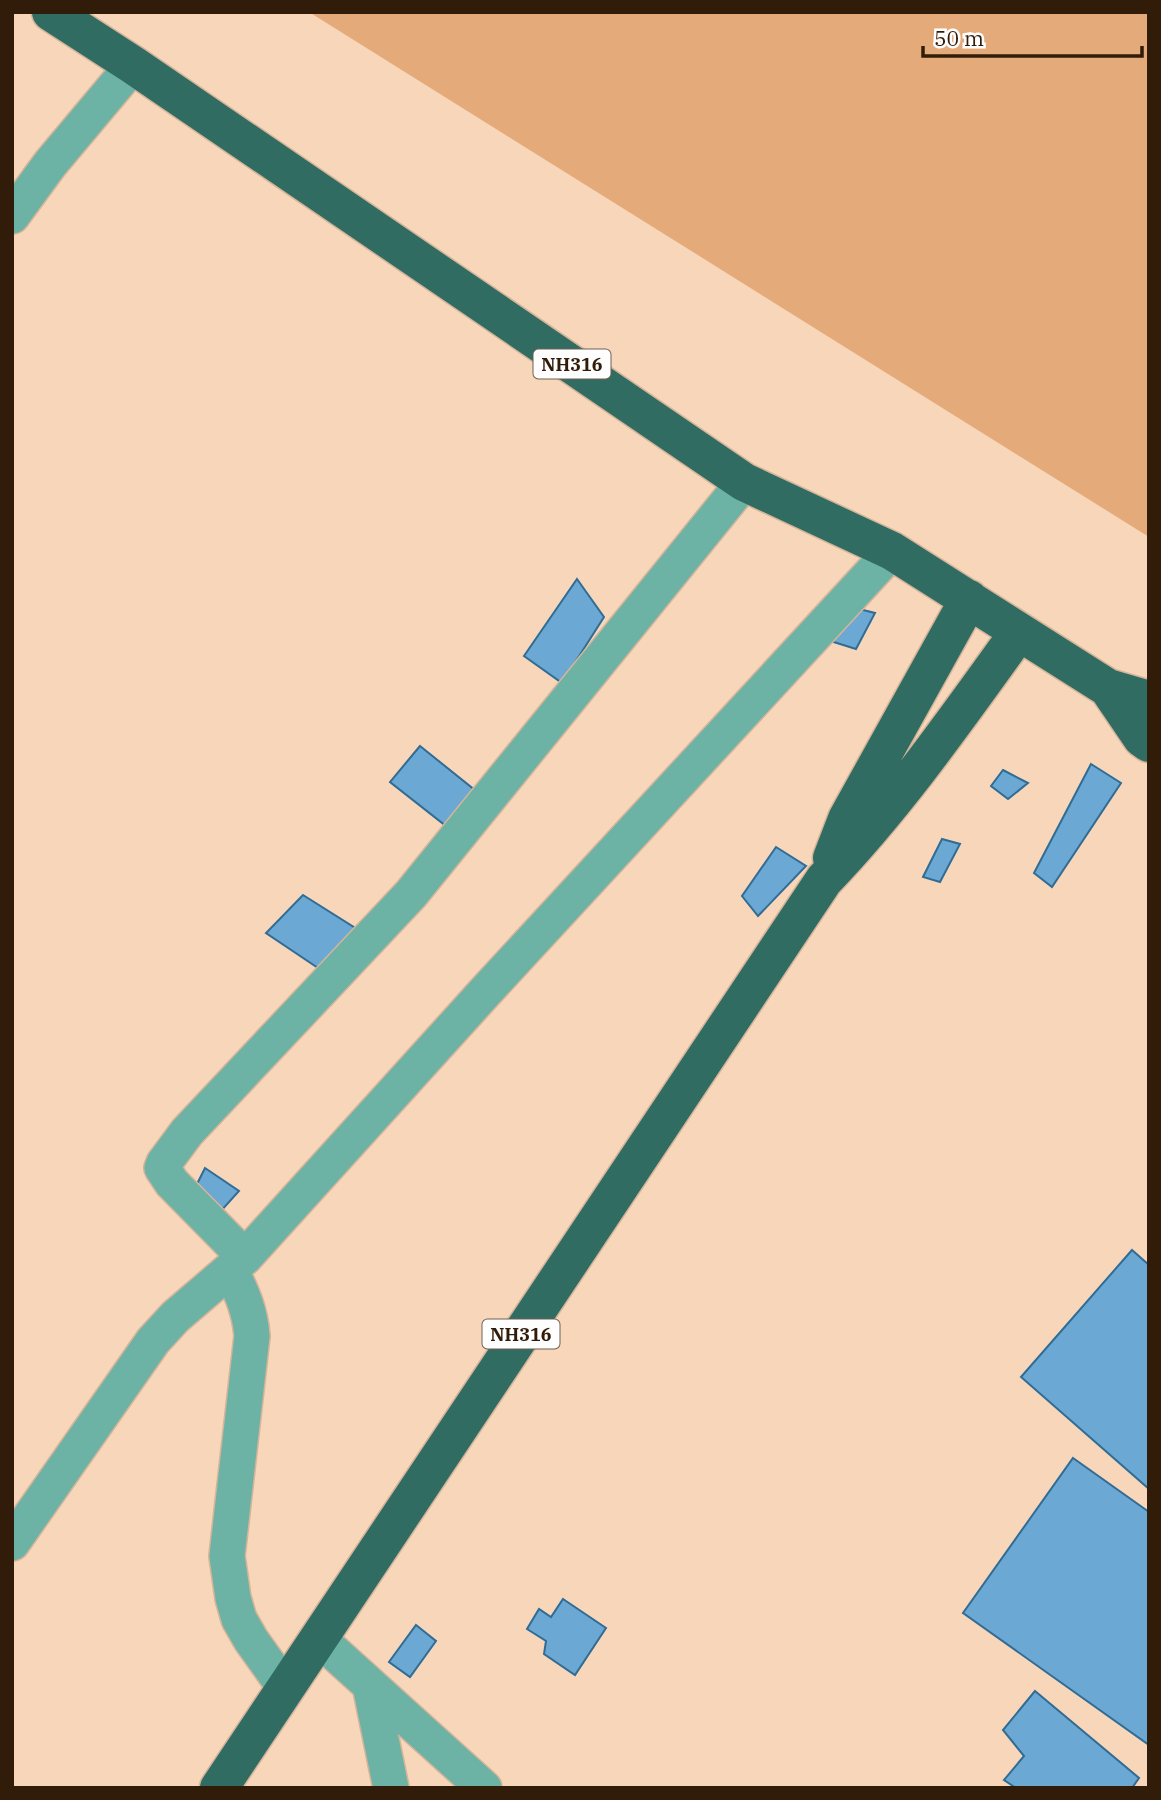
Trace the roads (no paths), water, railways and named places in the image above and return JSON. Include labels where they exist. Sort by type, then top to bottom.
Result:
[{"type":"highway","name":"NH316","points":[[51,12],[744,481],[892,551],[1108,688],[1149,700]]},
{"type":"highway","name":"NH316","points":[[824,880],[847,818],[969,599]]},
{"type":"highway","name":"NH316","points":[[219,1788],[824,880],[865,837],[929,757],[1019,632]]},
{"type":"highway","name":"NH316","points":[[1108,688],[1142,738],[1149,743]]},
{"type":"street","points":[[12,216],[50,164],[133,65]]},
{"type":"street","points":[[286,1689],[239,1619],[233,1598],[228,1556],[252,1336],[238,1264],[162,1168],[187,1132],[411,894],[744,481]]},
{"type":"street","points":[[12,1543],[153,1341],[175,1317],[238,1264],[892,551]]},
{"type":"street","points":[[318,1639],[484,1788]]},
{"type":"street","points":[[370,1685],[391,1788]]}]
